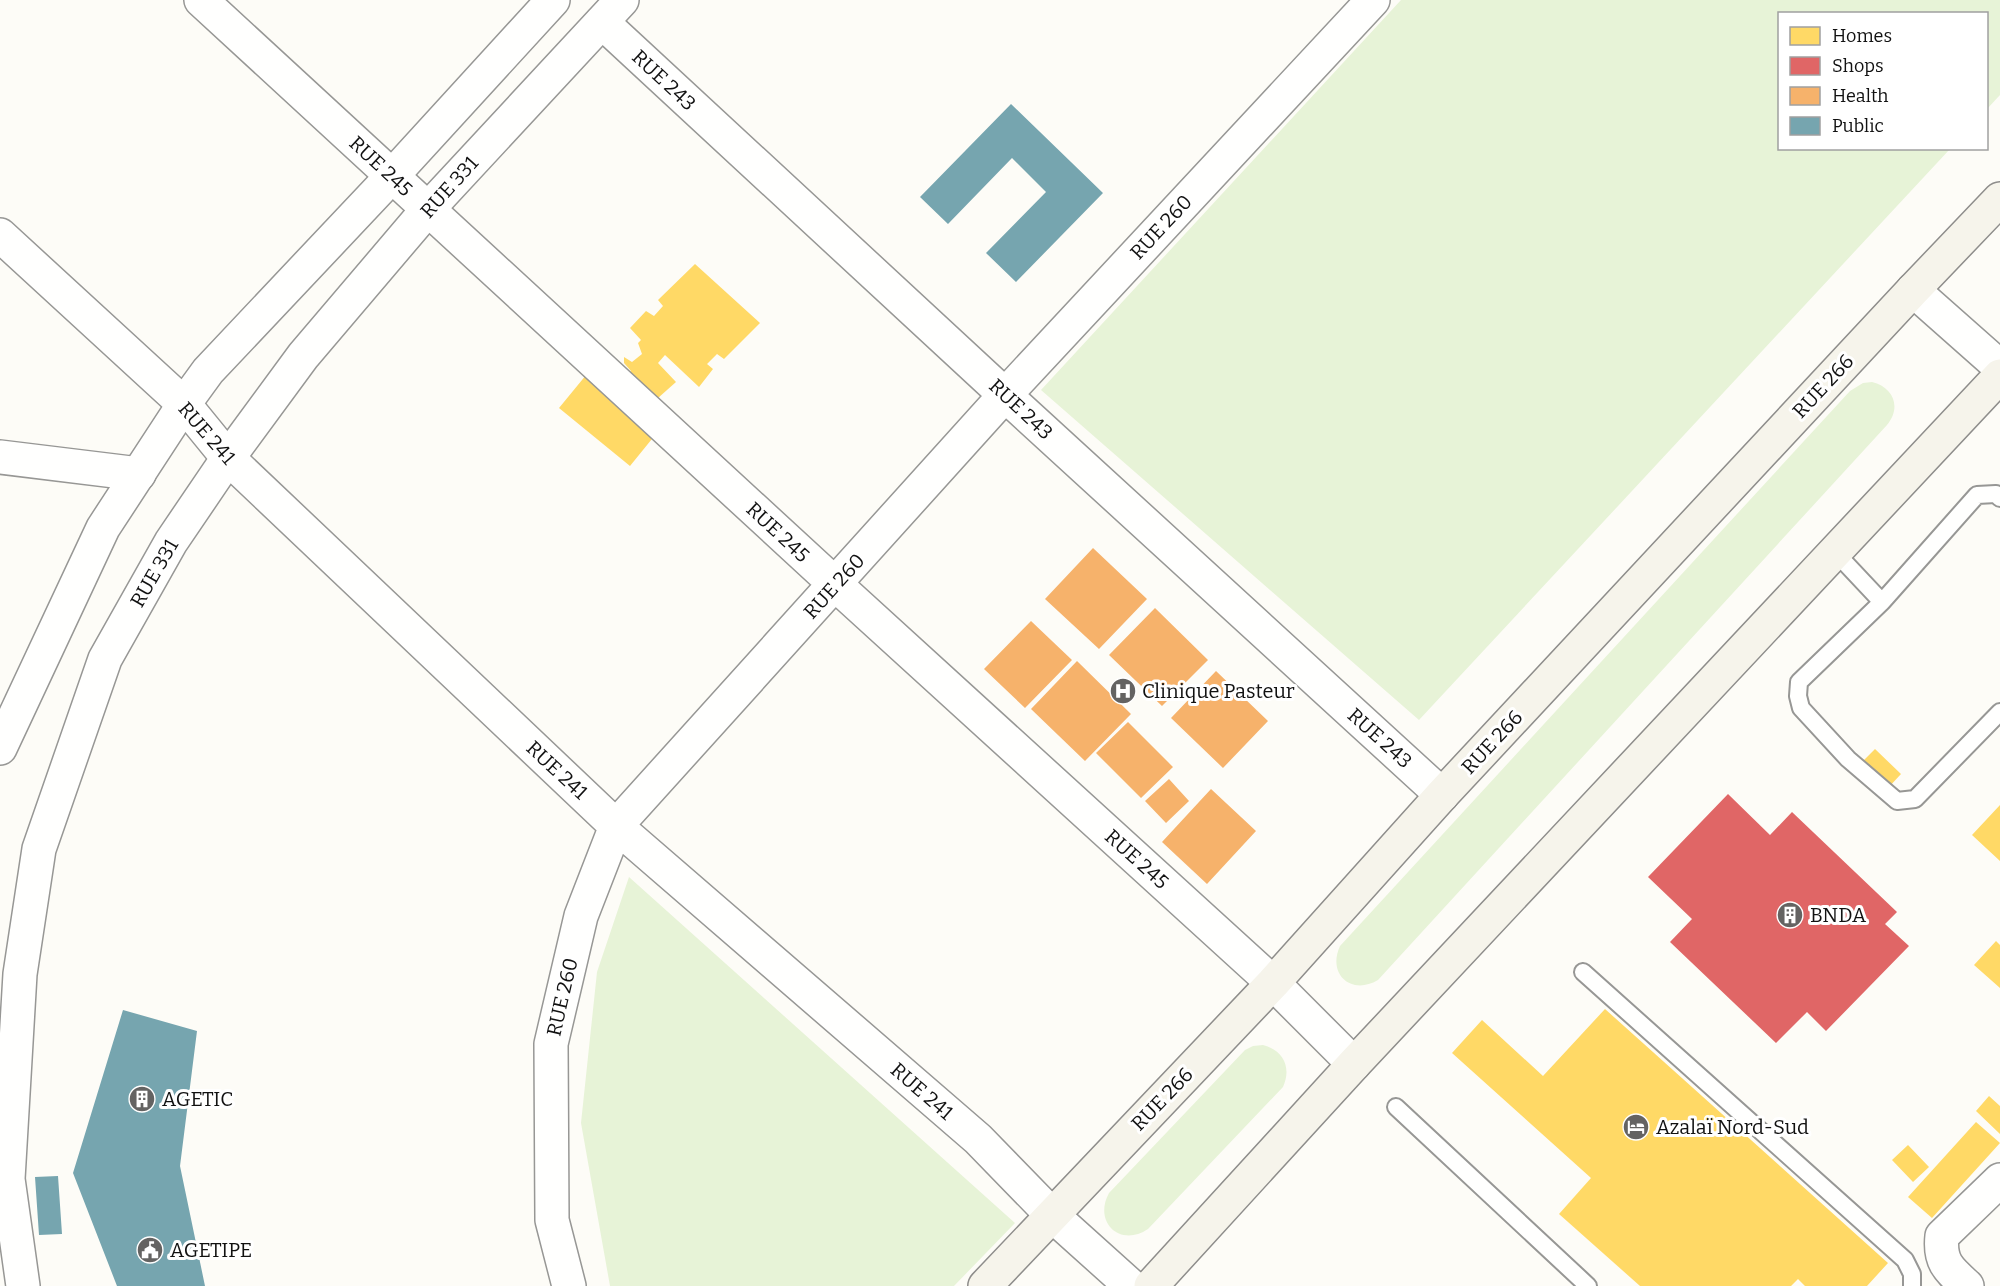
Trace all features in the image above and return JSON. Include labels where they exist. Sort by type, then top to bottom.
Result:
[{"type":"main road","name":"RUE 266","points":[[985,1286],[1273,983],[1442,795],[1913,290],[2000,200]]},
{"type":"main road","points":[[1151,1286],[1354,1064],[2000,376]]},
{"type":"street","name":"RUE 245","points":[[201,0],[835,584],[1273,983],[1354,1064]]},
{"type":"street","points":[[0,748],[103,528],[208,371],[392,176],[553,0]]},
{"type":"street","name":"RUE 260","points":[[569,1286],[552,1220],[551,1044],[581,916],[616,826],[1005,395],[1373,0]]},
{"type":"street","name":"RUE 243","points":[[612,11],[1005,395],[1442,795]]},
{"type":"street","name":"RUE 331","points":[[23,1286],[4,1178],[20,974],[39,849],[105,659],[171,542],[228,458],[303,356],[428,209],[612,11]]},
{"type":"street","name":"RUE 241","points":[[0,235],[184,404],[228,458],[616,826],[978,1139],[1052,1215],[1131,1286]]},
{"type":"street","points":[[1913,290],[2000,367]]},
{"type":"street","points":[[0,456],[139,474]]},
{"type":"street","points":[[1967,1286],[1947,1268],[1941,1248],[1942,1236],[2000,1180]]},
{"type":"lane","points":[[2000,498],[1996,494],[1977,495],[1882,602],[1799,682],[1798,696],[1801,708],[1848,759],[1897,801],[1915,799],[2000,711]]},
{"type":"lane","points":[[1835,552],[1882,602]]},
{"type":"lane","points":[[1583,972],[1905,1260],[1912,1274],[1912,1286]]},
{"type":"lane","points":[[1396,1107],[1588,1286]]},
{"type":"green space","points":[[1401,0],[2000,0],[2000,95],[1988,108],[1988,12],[1778,12],[1778,150],[1949,150],[1419,720],[1041,390]]},
{"type":"green space","points":[[1872,382],[1885,388],[1893,399],[1894,411],[1887,425],[1378,980],[1359,985],[1344,980],[1337,965],[1340,946],[1850,391],[1863,383]]},
{"type":"green space","points":[[629,877],[1015,1223],[954,1286],[610,1286],[581,1123],[597,972]]},
{"type":"green space","points":[[1263,1045],[1276,1051],[1284,1060],[1286,1080],[1283,1087],[1148,1229],[1138,1234],[1128,1235],[1119,1234],[1112,1229],[1104,1214],[1109,1193],[1245,1050]]},
{"type":"building: Homes","points":[[695,264],[760,323],[724,359],[717,354],[707,364],[713,369],[699,387],[665,355],[658,363],[676,382],[658,398],[673,413],[630,466],[559,408],[605,352],[624,377],[631,371],[624,363],[624,357],[632,362],[642,354],[638,343],[641,340],[630,328],[646,311],[654,316],[663,306],[658,300]]},
{"type":"building: Homes","points":[[1875,749],[1901,774],[1888,788],[1861,763]]},
{"type":"building: Homes","points":[[2000,805],[2000,861],[1972,835]]},
{"type":"building: Homes","points":[[1996,941],[2000,945],[2000,988],[1974,965]]},
{"type":"building: Homes","name":"Azalaï Nord-Sud","points":[[1605,1009],[1888,1263],[1867,1286],[1805,1286],[1798,1279],[1791,1286],[1640,1286],[1559,1214],[1591,1178],[1452,1053],[1482,1020],[1543,1076]]},
{"type":"building: Homes","points":[[1989,1096],[2000,1106],[2000,1134],[1976,1111]]},
{"type":"building: Homes","points":[[1976,1122],[2000,1143],[1932,1218],[1908,1197]]},
{"type":"building: Homes","points":[[1908,1145],[1929,1167],[1913,1182],[1892,1160]]},
{"type":"building: Shops","name":"BNDA","points":[[1728,794],[1770,835],[1792,812],[1897,912],[1885,924],[1909,946],[1826,1031],[1807,1012],[1776,1043],[1670,942],[1692,919],[1648,877]]},
{"type":"building: Health","points":[[1093,548],[1147,599],[1099,649],[1045,599]]},
{"type":"building: Health","points":[[1155,608],[1208,660],[1162,706],[1109,655]]},
{"type":"building: Health","points":[[1031,621],[1072,660],[1025,708],[984,669]]},
{"type":"building: Health","points":[[1077,661],[1131,714],[1085,761],[1031,709]]},
{"type":"building: Health","points":[[1216,671],[1268,721],[1223,768],[1171,718]]},
{"type":"building: Health","points":[[1128,722],[1173,767],[1141,798],[1096,753]]},
{"type":"building: Health","points":[[1169,779],[1189,801],[1166,823],[1145,801]]},
{"type":"building: Health","points":[[1211,789],[1256,831],[1207,884],[1162,842]]},
{"type":"building: Public","points":[[1011,104],[1103,193],[1016,282],[986,253],[1046,192],[1012,158],[948,224],[920,197]]},
{"type":"building: Public","name":"AGETIC","points":[[123,1010],[197,1031],[180,1166],[205,1286],[117,1286],[73,1173]]},
{"type":"building: Public","points":[[58,1176],[62,1234],[39,1235],[35,1177]]},
{"type":"place","name":"Clinique Pasteur","points":[[1123,691]]},
{"type":"place","name":"BNDA","points":[[1790,915]]},
{"type":"place","name":"AGETIC","points":[[142,1099]]},
{"type":"place","name":"Azalaï Nord-Sud","points":[[1636,1127]]},
{"type":"place","name":"AGETIPE","points":[[150,1250]]}]
